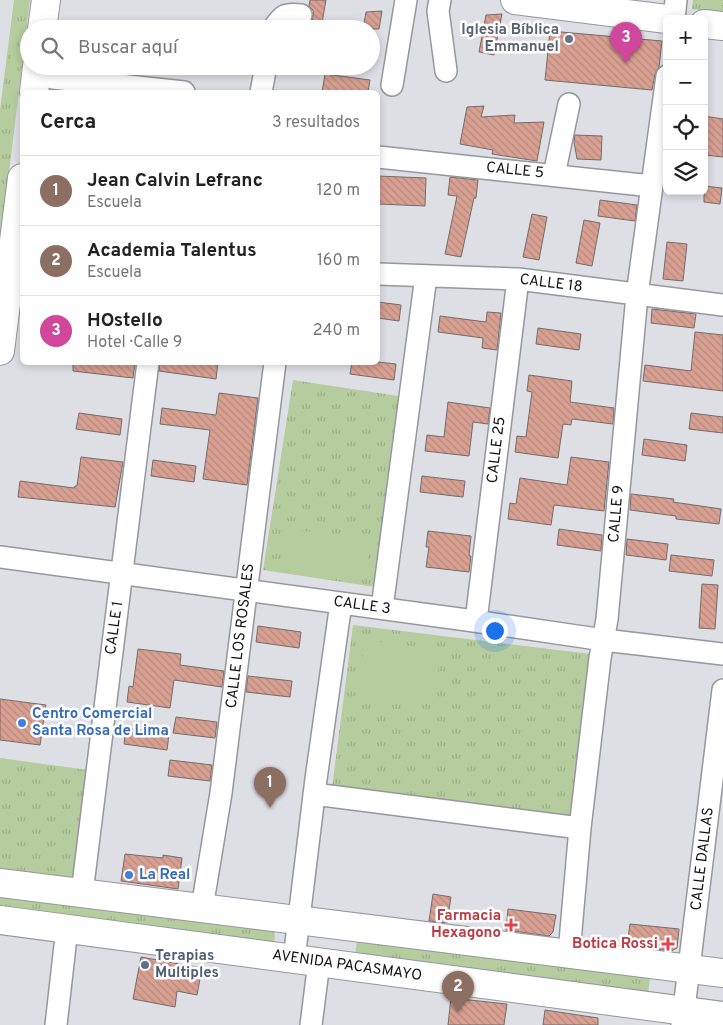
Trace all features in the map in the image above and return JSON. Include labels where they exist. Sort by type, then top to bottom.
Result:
[{"type":"main road","points":[[43,20],[46,0]]},
{"type":"main road","points":[[515,0],[663,18]]},
{"type":"main road","points":[[708,24],[723,26]]},
{"type":"main road","points":[[0,351],[20,194]]},
{"type":"main road","points":[[0,883],[723,973]]},
{"type":"main road","name":"AVENIDA PACASMAYO","points":[[0,920],[316,962],[684,1018],[723,1016]]},
{"type":"main road","points":[[316,962],[338,925]]},
{"type":"street","points":[[392,85],[406,0]]},
{"type":"street","points":[[440,0],[438,11],[446,71]]},
{"type":"street","points":[[674,15],[676,0]]},
{"type":"street","points":[[279,20],[287,14],[301,15]]},
{"type":"street","points":[[261,90],[264,75]]},
{"type":"street","points":[[36,78],[53,78],[163,90]]},
{"type":"street","points":[[554,175],[569,104]]},
{"type":"street","name":"CALLE 9","points":[[569,953],[580,828],[607,619],[637,295],[663,105]]},
{"type":"street","name":"CALLE 5","points":[[380,157],[652,186]]},
{"type":"street","name":"CALLE 18","points":[[380,274],[518,279],[723,305]]},
{"type":"street","points":[[382,608],[426,276]]},
{"type":"street","name":"CALLE 25","points":[[476,621],[518,279]]},
{"type":"street","name":"CALLE 1","points":[[82,893],[148,365]]},
{"type":"street","name":"CALLE LOS ROSALES","points":[[202,908],[221,794],[275,365]]},
{"type":"street","name":"CALLE 3","points":[[0,557],[604,640],[723,654]]},
{"type":"street","points":[[311,1025],[316,962],[298,920],[340,603]]},
{"type":"street","name":"CALLE DALLAS","points":[[684,1018],[723,690]]},
{"type":"street","points":[[314,794],[580,828]]},
{"type":"street","points":[[56,1025],[67,928]]},
{"type":"green space","points":[[14,0],[30,0],[28,20],[20,20],[21,75],[0,247],[0,110]]},
{"type":"green space","points":[[693,0],[723,0],[723,13],[692,9]]},
{"type":"green space","points":[[293,380],[405,397],[375,587],[263,570]]},
{"type":"green space","points":[[289,529],[371,539],[365,580],[283,570]]},
{"type":"green space","points":[[353,625],[591,654],[570,817],[332,788]]},
{"type":"green space","points":[[365,640],[441,650],[434,704],[357,694]]},
{"type":"green space","points":[[0,758],[88,770],[74,879],[0,870]]},
{"type":"green space","points":[[0,896],[274,931],[274,945],[0,913]]},
{"type":"green space","points":[[357,941],[650,978],[648,994],[355,954]]},
{"type":"building","points":[[310,0],[326,0],[323,20],[312,20],[313,10],[309,6]]},
{"type":"building","points":[[382,11],[380,23],[380,20],[365,20],[366,12]]},
{"type":"building","points":[[502,14],[494,55],[479,52],[486,15]]},
{"type":"building","points":[[550,31],[662,41],[659,67],[655,74],[652,90],[545,80]]},
{"type":"building","points":[[325,75],[370,80],[368,90],[322,90]]},
{"type":"building","points":[[484,106],[481,117],[515,115],[514,123],[544,122],[537,161],[492,154],[493,150],[460,144],[467,107]]},
{"type":"building","points":[[708,117],[723,119],[723,157],[708,155]]},
{"type":"building","points":[[575,135],[602,136],[601,160],[577,159],[574,142]]},
{"type":"building","points":[[380,176],[426,178],[425,206],[380,204]]},
{"type":"building","points":[[450,177],[478,180],[476,198],[474,198],[461,257],[445,254],[457,196],[448,195]]},
{"type":"building","points":[[708,186],[722,188],[720,204],[704,202],[704,195],[708,195]]},
{"type":"building","points":[[600,200],[637,205],[635,221],[598,216]]},
{"type":"building","points":[[532,214],[547,217],[539,260],[523,257]]},
{"type":"building","points":[[584,220],[600,223],[592,266],[576,263]]},
{"type":"building","points":[[667,242],[687,244],[683,281],[663,279]]},
{"type":"building","points":[[380,302],[401,305],[399,321],[380,318]]},
{"type":"building","points":[[652,309],[696,314],[694,328],[651,323]]},
{"type":"building","points":[[487,312],[501,313],[497,350],[482,348],[483,338],[438,332],[440,316],[486,322]]},
{"type":"building","points":[[538,328],[581,334],[579,350],[536,344]]},
{"type":"building","points":[[695,332],[723,335],[723,391],[643,381],[645,365],[691,371]]},
{"type":"building","points":[[380,362],[396,364],[394,380],[350,374],[352,365],[380,365]]},
{"type":"building","points":[[73,365],[135,365],[133,378],[73,371]]},
{"type":"building","points":[[160,365],[218,365],[216,379],[159,371]]},
{"type":"building","points":[[529,375],[572,381],[570,402],[614,408],[613,424],[572,419],[571,425],[563,424],[558,458],[515,452],[517,436],[526,437],[532,392],[527,391]]},
{"type":"building","points":[[219,393],[258,398],[247,485],[203,479],[210,430],[160,424],[162,408],[216,415]]},
{"type":"building","points":[[448,402],[490,408],[488,424],[473,422],[469,456],[425,451],[427,435],[444,437]]},
{"type":"building","points":[[79,413],[122,419],[120,435],[76,429]]},
{"type":"building","points":[[691,413],[723,417],[723,433],[689,429]]},
{"type":"building","points":[[644,439],[687,445],[685,461],[642,455]]},
{"type":"building","points":[[81,457],[123,462],[115,507],[18,497],[20,481],[74,488],[77,486]]},
{"type":"building","points":[[571,457],[609,462],[604,511],[554,505],[551,525],[508,519],[510,503],[516,504],[520,478],[567,485]]},
{"type":"building","points":[[153,460],[196,466],[194,482],[151,476]]},
{"type":"building","points":[[422,476],[465,481],[463,497],[420,492]]},
{"type":"building","points":[[631,494],[674,499],[673,502],[721,509],[719,524],[676,519],[676,516],[630,510]]},
{"type":"building","points":[[559,529],[602,535],[601,551],[557,545]]},
{"type":"building","points":[[428,531],[471,536],[469,572],[426,567],[429,547],[426,547]]},
{"type":"building","points":[[627,539],[668,544],[666,560],[626,555]]},
{"type":"building","points":[[671,555],[714,560],[712,576],[669,571]]},
{"type":"building","points":[[702,584],[718,585],[715,629],[699,628]]},
{"type":"building","points":[[258,626],[301,632],[299,648],[256,642]]},
{"type":"building","points":[[138,649],[181,654],[180,665],[224,671],[222,687],[174,680],[170,708],[127,702],[129,686],[133,687]]},
{"type":"building","points":[[248,676],[292,681],[290,697],[246,692]]},
{"type":"building","name":"Centro Comercial Santa Rosa de Lima","points":[[0,699],[46,705],[40,745],[0,740]]},
{"type":"building","points":[[176,717],[217,722],[215,738],[173,733]]},
{"type":"building","points":[[126,728],[169,734],[167,750],[124,744]]},
{"type":"building","points":[[170,760],[212,765],[210,781],[168,776]]},
{"type":"building","points":[[125,854],[163,858],[163,855],[182,858],[178,889],[121,881]]},
{"type":"building","points":[[433,894],[451,897],[447,923],[429,921]]},
{"type":"building","points":[[508,909],[556,915],[553,932],[549,936],[506,930]]},
{"type":"building","points":[[630,924],[679,929],[677,948],[671,951],[627,945]]},
{"type":"building","points":[[141,957],[202,968],[197,995],[177,991],[175,1007],[133,999]]},
{"type":"building","points":[[451,998],[507,1004],[504,1025],[448,1025]]},
{"type":"building","points":[[545,1010],[598,1018],[598,1025],[543,1025]]},
{"type":"place","name":"Iglesia Bíblica Emmanuel","points":[[569,39]]},
{"type":"place","name":"HOstello","points":[[626,63]]},
{"type":"place","name":"Centro Comercial Santa Rosa de Lima","points":[[22,723]]},
{"type":"place","name":"Jean Calvin Lefranc","points":[[270,808]]},
{"type":"place","name":"La Real","points":[[129,875]]},
{"type":"place","name":"Farmacia Hexagono","points":[[511,925]]},
{"type":"place","name":"Botica Rossi","points":[[668,944]]},
{"type":"place","name":"Terapias Multiples","points":[[145,965]]},
{"type":"place","name":"Academia Talentus","points":[[458,1012]]}]
